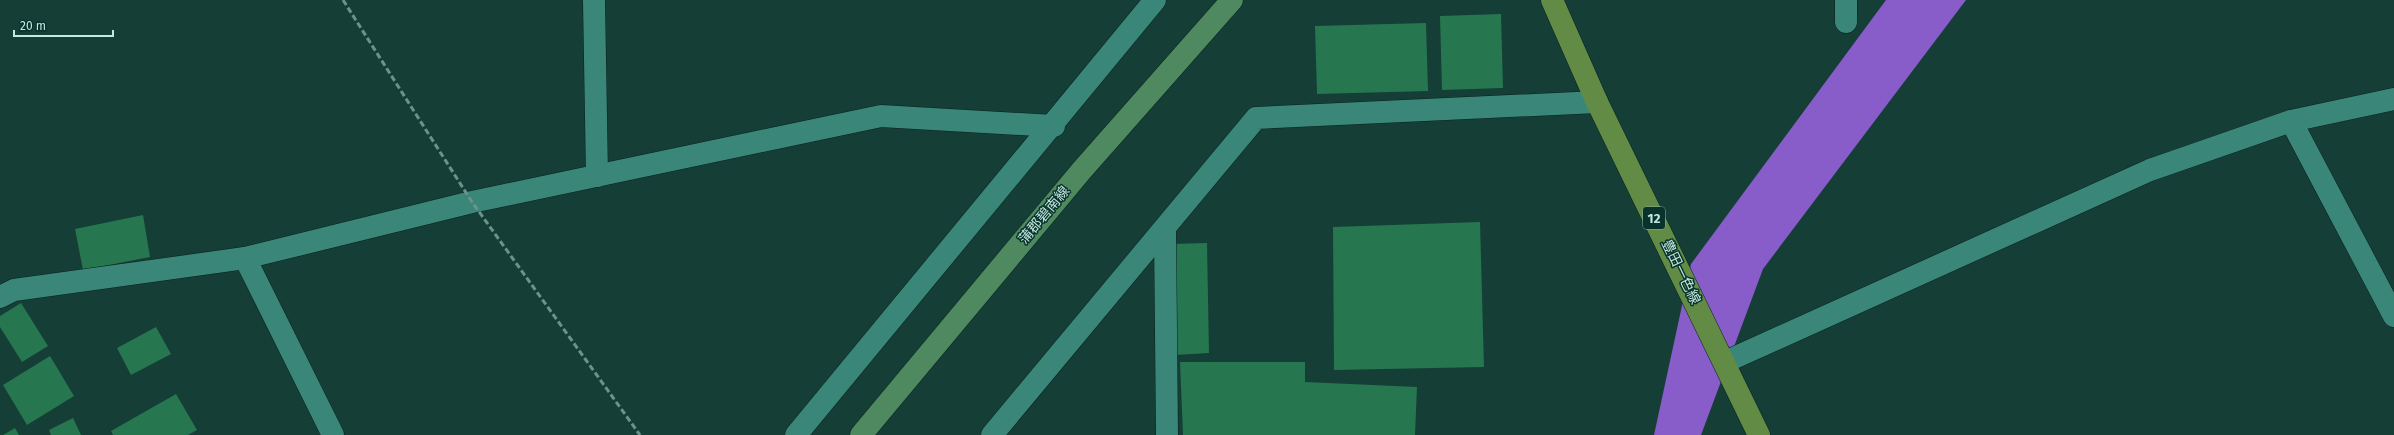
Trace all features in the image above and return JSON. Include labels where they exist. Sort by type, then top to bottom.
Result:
[{"type":"main road","name":"蒲郡碧南線","points":[[861,435],[1082,170],[1232,0]]},
{"type":"main road","name":"豊田一色線","points":[[1552,0],[1597,102],[1725,362],[1759,435]]},
{"type":"street","points":[[594,0],[597,176]]},
{"type":"street","points":[[796,435],[1054,126],[1155,0]]},
{"type":"street","points":[[1846,0],[1846,22]]},
{"type":"street","points":[[1725,362],[2150,170],[2291,121],[2394,99]]},
{"type":"street","points":[[992,435],[1165,230],[1256,118],[1597,102]]},
{"type":"street","points":[[0,297],[14,290],[245,258],[472,202],[881,116],[1054,126]]},
{"type":"street","points":[[2291,121],[2394,316]]},
{"type":"street","points":[[1165,230],[1167,435]]},
{"type":"street","points":[[245,258],[333,435]]},
{"type":"shaded area","points":[[1886,0],[1966,0],[1763,269],[1701,435],[1654,435],[1691,264]]},
{"type":"building","points":[[1501,14],[1503,88],[1442,90],[1440,16]]},
{"type":"building","points":[[1426,23],[1428,91],[1317,94],[1315,26]]},
{"type":"building","points":[[143,215],[150,257],[83,270],[75,229]]},
{"type":"building","points":[[1480,222],[1484,367],[1334,370],[1333,227]]},
{"type":"building","points":[[1207,243],[1209,353],[1175,355],[1172,244]]},
{"type":"building","points":[[21,303],[48,346],[22,362],[0,327],[0,316]]},
{"type":"building","points":[[156,327],[171,354],[131,375],[117,348]]},
{"type":"building","points":[[50,356],[74,396],[27,425],[3,385]]},
{"type":"building","points":[[1180,362],[1305,362],[1305,382],[1417,387],[1415,435],[1183,435]]},
{"type":"building","points":[[176,394],[197,430],[188,435],[113,435],[111,431]]},
{"type":"building","points":[[73,418],[81,435],[51,435],[49,430]]},
{"type":"building","points":[[15,428],[19,435],[3,435]]},
{"type":"railway","points":[[343,0],[472,202],[640,435]]}]
